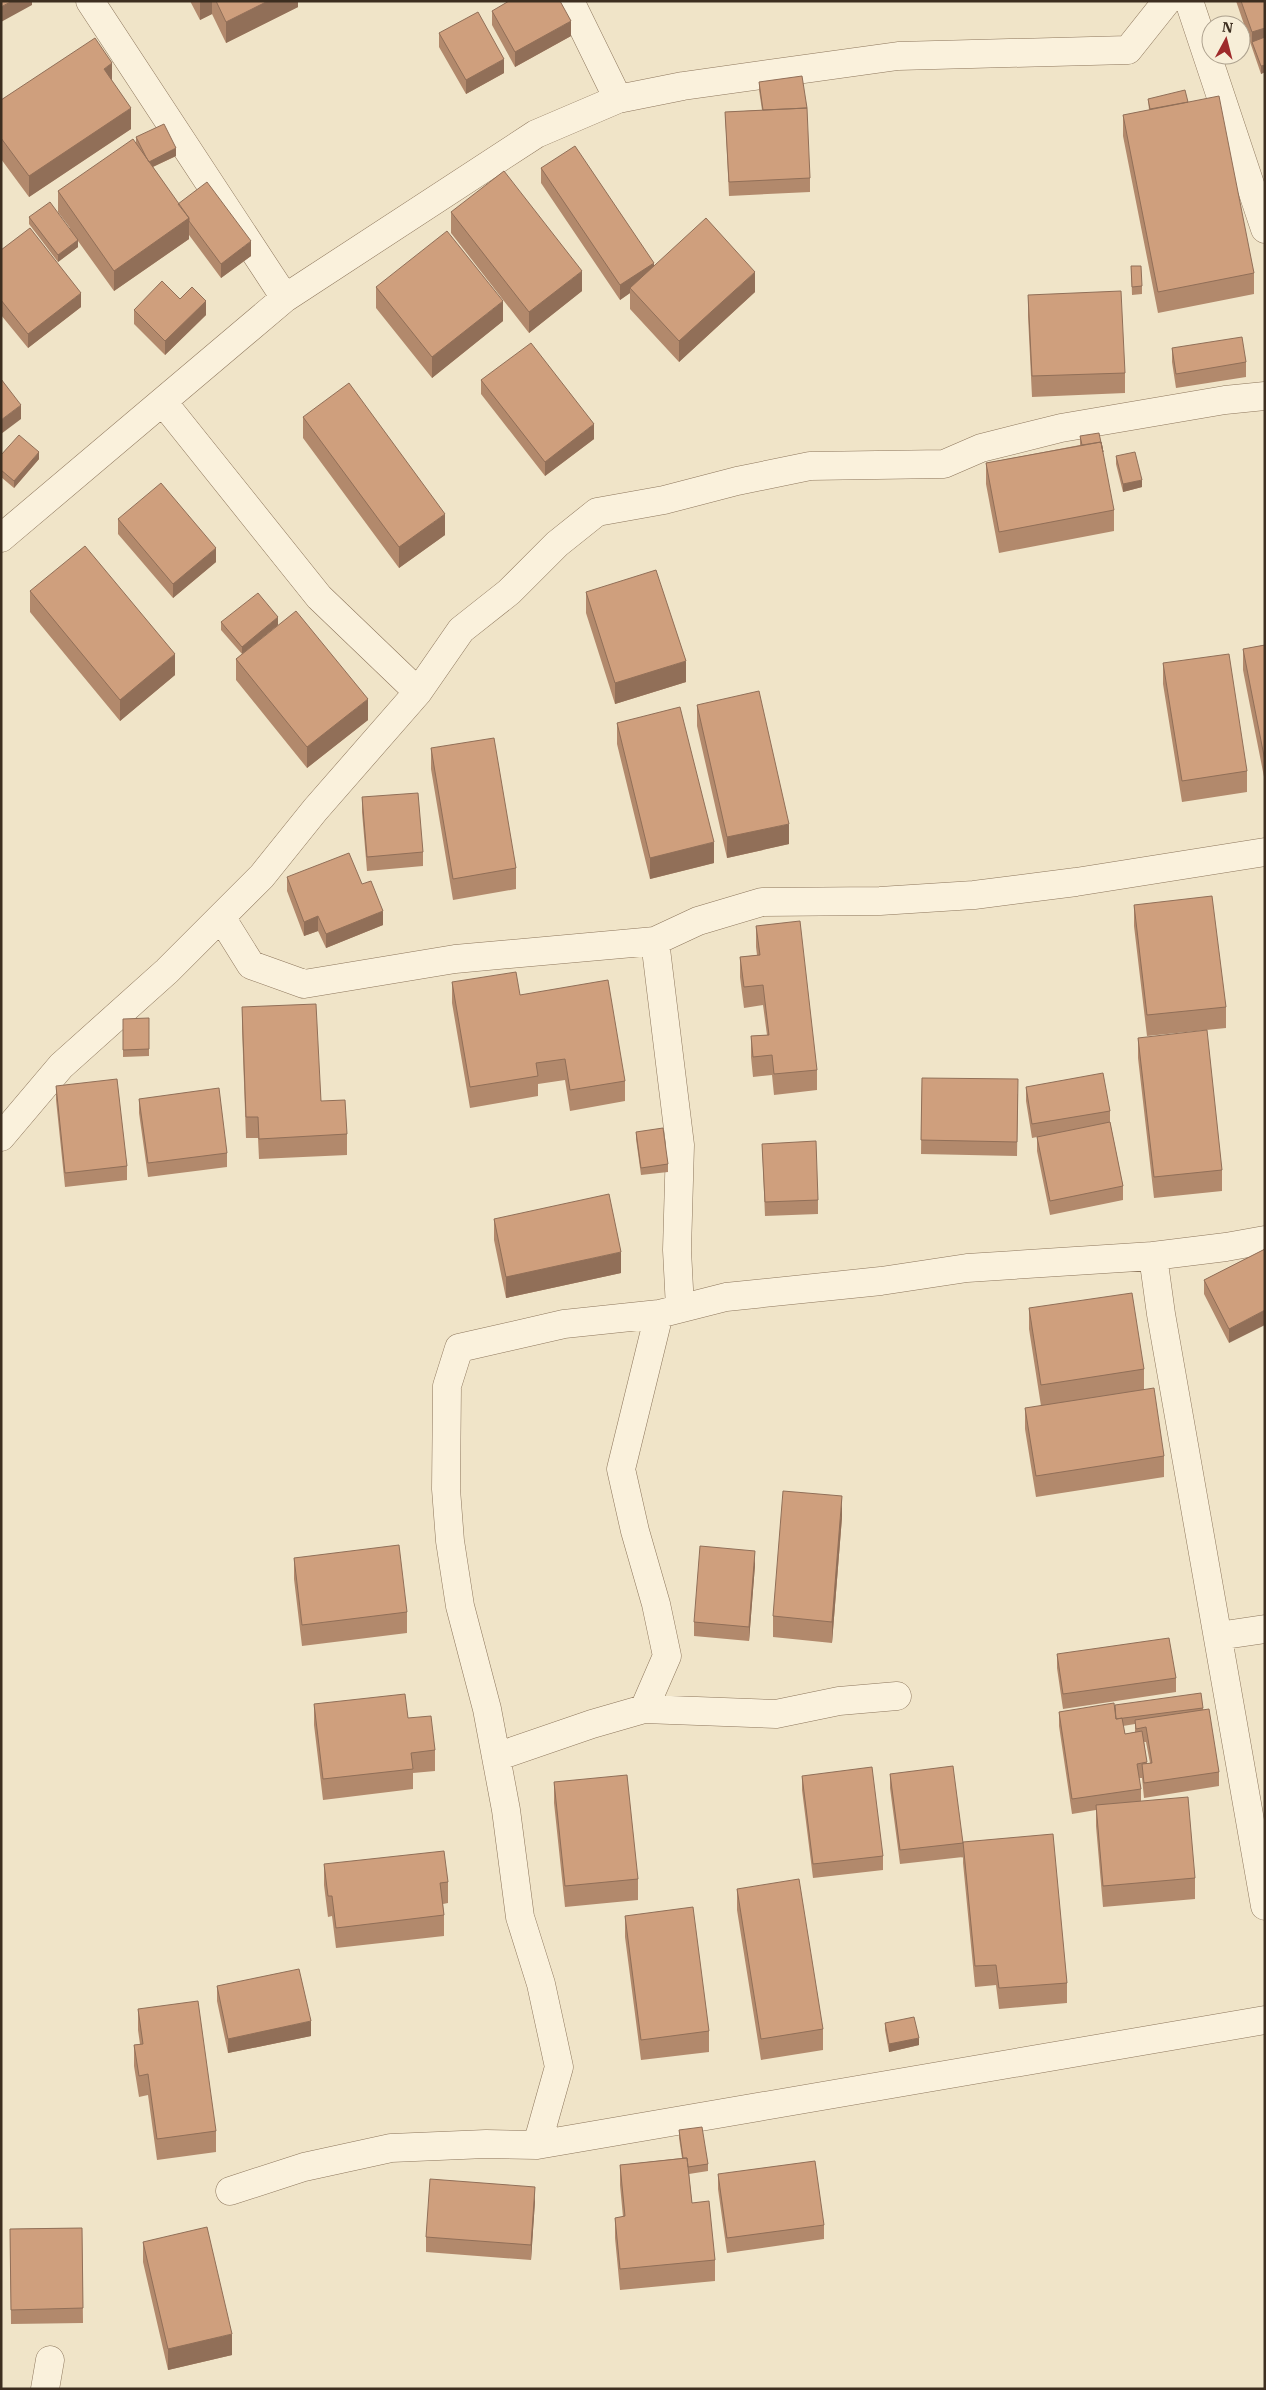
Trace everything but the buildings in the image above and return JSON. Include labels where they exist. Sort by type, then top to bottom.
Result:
[{"type":"street","points":[[90,1],[284,298]]},
{"type":"street","points":[[570,1],[618,100]]},
{"type":"street","points":[[1,538],[284,298],[536,134],[618,100],[683,86],[898,56],[1128,50],[1167,1]]},
{"type":"street","points":[[1189,1],[1265,229]]},
{"type":"street","points":[[1,1137],[60,1066],[167,971],[262,876],[315,810],[418,692],[460,630],[509,592],[557,544],[597,512],[664,500],[737,481],[810,466],[944,464],[981,448],[1060,428],[1225,400],[1265,396]]},
{"type":"street","points":[[163,402],[319,597],[418,692]]},
{"type":"street","points":[[221,917],[250,965],[304,984],[455,960],[655,941],[698,921],[762,902],[880,901],[974,895],[1076,882],[1265,852]]},
{"type":"street","points":[[644,1709],[667,1656],[656,1604],[635,1531],[622,1469],[669,1311],[677,1240],[680,1145],[655,941]]},
{"type":"street","points":[[537,2145],[559,2067],[541,1984],[520,1918],[506,1810],[487,1709],[460,1606],[450,1541],[446,1489],[447,1386],[459,1348],[564,1324],[669,1311],[726,1297],[881,1281],[967,1268],[1154,1256],[1265,1240]]},
{"type":"street","points":[[1154,1256],[1162,1314],[1265,1906]]},
{"type":"street","points":[[1218,1636],[1265,1629]]},
{"type":"street","points":[[496,1757],[592,1724],[644,1709],[776,1714],[839,1701],[897,1696]]},
{"type":"street","points":[[230,2191],[304,2167],[391,2148],[486,2144],[537,2145],[1265,2020]]},
{"type":"street","points":[[45,2389],[50,2360]]}]
